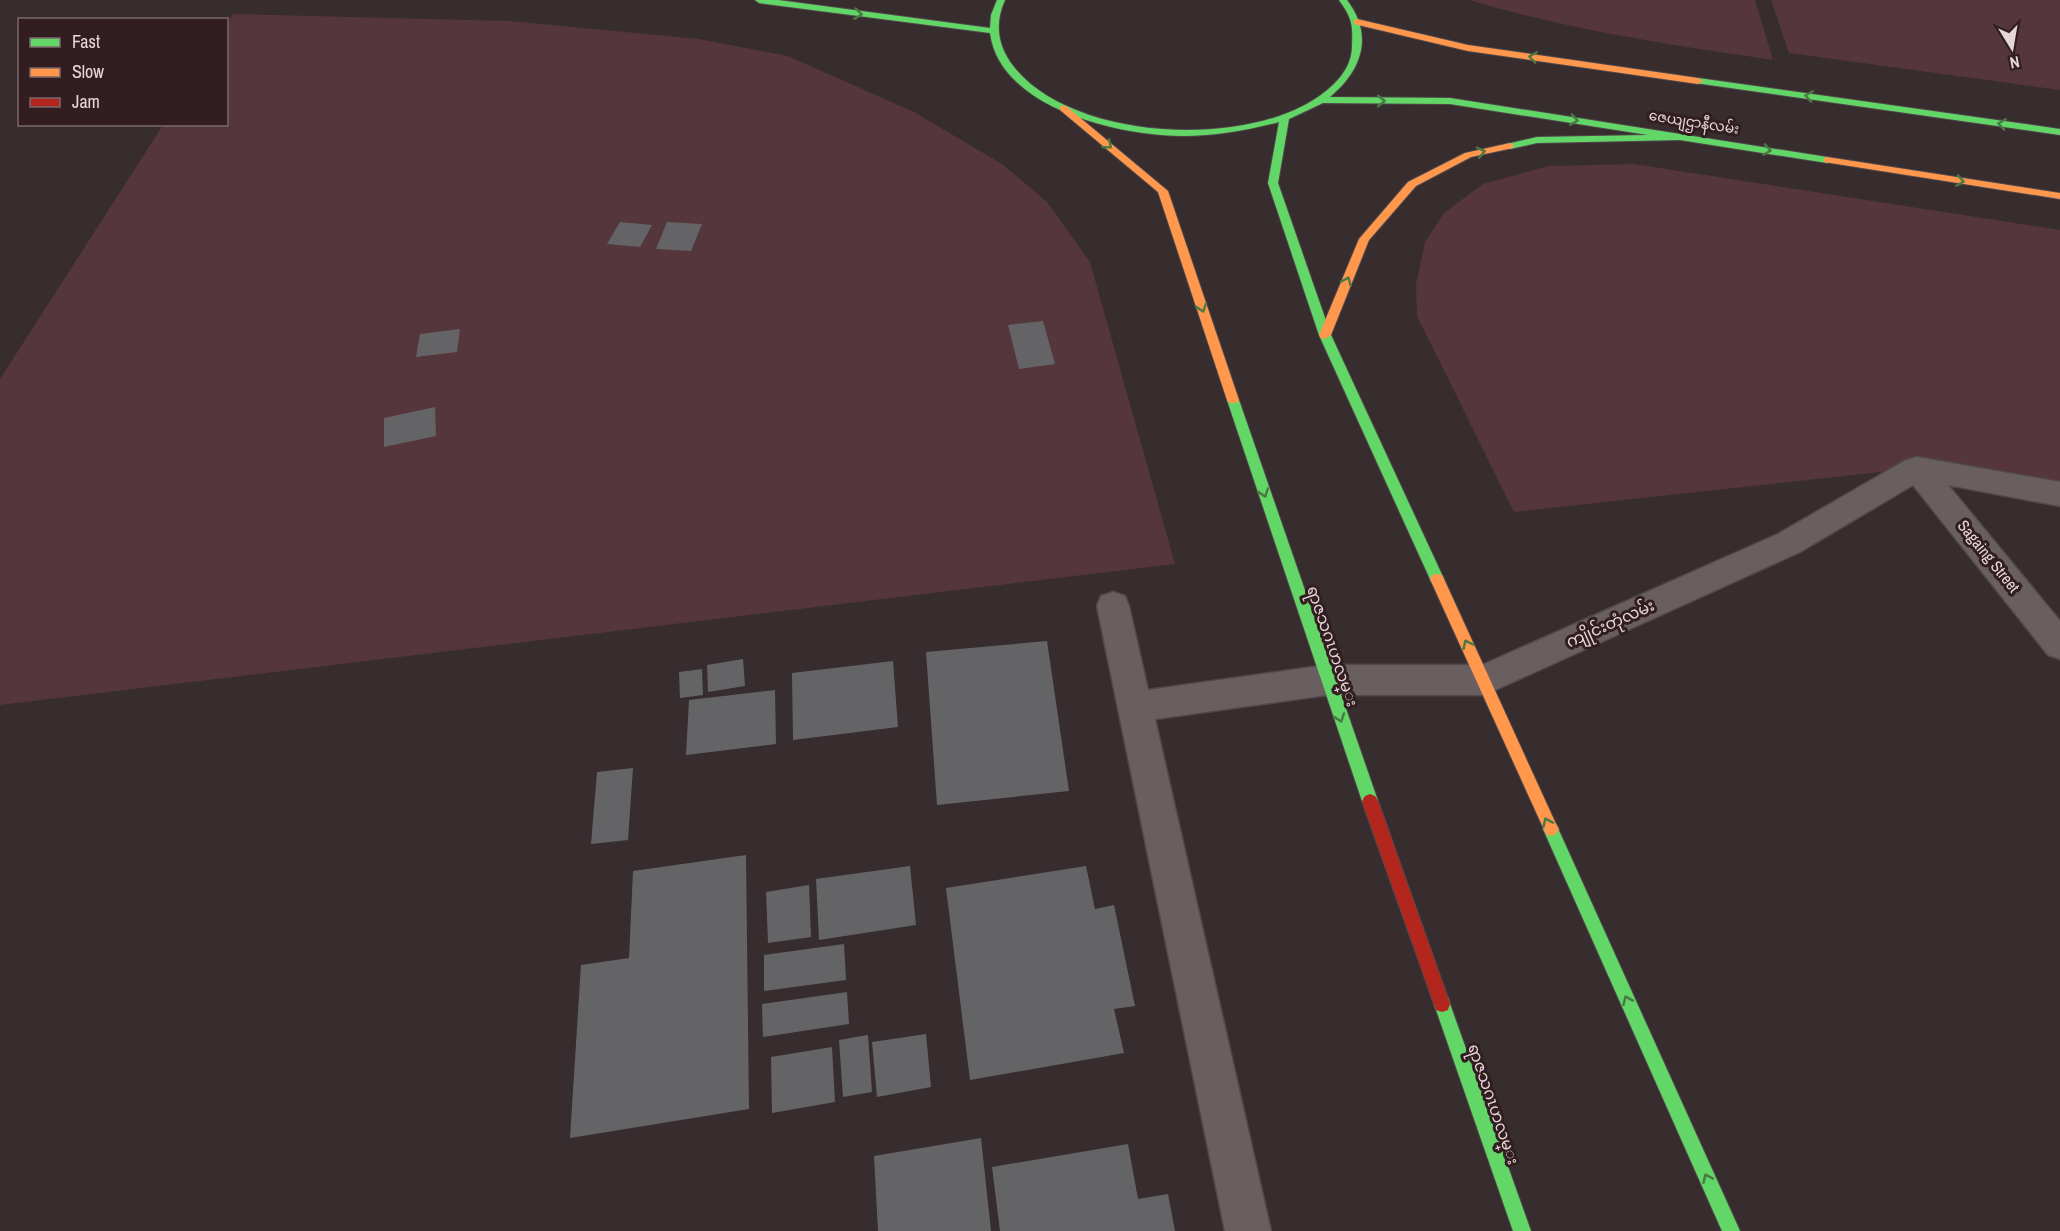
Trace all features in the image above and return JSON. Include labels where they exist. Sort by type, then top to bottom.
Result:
[{"type":"main road","points":[[759,0],[992,31]]},
{"type":"main road","points":[[1001,0],[996,8],[992,31],[1001,59],[1026,85],[1063,108],[1114,125],[1172,133],[1231,130],[1284,118],[1322,100],[1349,76],[1360,49],[1357,22],[1343,0]]},
{"type":"main road","points":[[1357,22],[1468,48],[2060,132]]},
{"type":"main road","name":"ဇေယျဌာနီလမ်း","points":[[1322,100],[1450,101],[2060,196]]},
{"type":"main road","name":"ရာဇသဂၤဟလမ္း","points":[[1063,108],[1163,191],[1327,680],[1522,1231]]},
{"type":"main road","points":[[1284,118],[1273,183],[1325,335],[1484,680],[1731,1231]]},
{"type":"main road","points":[[1325,335],[1364,239],[1412,184],[1468,155],[1537,140],[1682,137]]},
{"type":"street","name":"ကျိုင်းတုံလမ်း","points":[[1134,707],[1327,680],[1484,680],[1789,543],[1917,468]]},
{"type":"street","points":[[1917,468],[2060,494]]},
{"type":"street","name":"Sagaing Street","points":[[1917,468],[2060,645]]},
{"type":"street","points":[[1113,606],[1248,1231]]},
{"type":"shaded area","points":[[1469,0],[1755,0],[1773,60],[1582,28]]},
{"type":"shaded area","points":[[1771,0],[2060,0],[2060,90],[1789,53]]},
{"type":"shaded area","points":[[233,14],[510,21],[699,39],[788,56],[914,112],[1002,164],[1047,202],[1090,262],[1175,564],[0,705],[0,379],[162,126],[228,126],[228,22]]},
{"type":"shaded area","points":[[1634,164],[2060,230],[2060,490],[1917,468],[1514,512],[1417,316],[1416,284],[1425,242],[1444,213],[1483,184],[1549,166]]},
{"type":"building","points":[[620,222],[652,225],[640,247],[607,244]]},
{"type":"building","points":[[667,222],[702,224],[691,251],[656,249]]},
{"type":"building","points":[[1043,321],[1055,364],[1019,369],[1008,325]]},
{"type":"building","points":[[460,329],[457,352],[416,357],[420,334]]},
{"type":"building","points":[[435,407],[436,436],[384,447],[384,418]]},
{"type":"building","points":[[1047,641],[1069,791],[937,805],[926,652]]},
{"type":"building","points":[[743,659],[745,686],[708,692],[707,665]]},
{"type":"building","points":[[893,661],[898,727],[793,740],[792,673]]},
{"type":"building","points":[[702,669],[703,695],[680,698],[679,672]]},
{"type":"building","points":[[775,690],[776,744],[686,755],[689,700]]},
{"type":"building","points":[[633,768],[628,840],[591,844],[597,772]]},
{"type":"building","points":[[746,855],[749,1109],[570,1138],[581,965],[629,958],[633,871]]},
{"type":"building","points":[[910,866],[916,925],[819,940],[816,879]]},
{"type":"building","points":[[1086,866],[1095,909],[1114,905],[1135,1006],[1114,1009],[1124,1053],[970,1080],[946,888]]},
{"type":"building","points":[[809,885],[811,937],[768,943],[766,892]]},
{"type":"building","points":[[844,944],[846,980],[764,991],[764,955]]},
{"type":"building","points":[[847,992],[849,1024],[763,1037],[762,1004]]},
{"type":"building","points":[[926,1034],[931,1087],[877,1097],[872,1042]]},
{"type":"building","points":[[868,1035],[872,1092],[843,1097],[839,1040]]},
{"type":"building","points":[[832,1047],[835,1102],[772,1113],[771,1057]]},
{"type":"building","points":[[981,1138],[991,1231],[878,1231],[874,1156]]},
{"type":"building","points":[[1128,1144],[1138,1199],[1168,1194],[1175,1231],[1000,1231],[992,1167]]},
{"type":"traffic: fast","points":[[759,0],[992,31]]},
{"type":"traffic: fast","points":[[1001,0],[994,22],[997,45],[1004,60],[1033,90],[1051,102],[1092,119],[1135,129],[1183,133],[1253,126],[1288,116],[1319,102],[1343,82],[1357,56],[1357,23],[1343,0]]},
{"type":"traffic: fast","points":[[1698,81],[2060,132]]},
{"type":"traffic: fast","points":[[1322,100],[1450,101],[1827,160]]},
{"type":"traffic: fast","points":[[1284,118],[1273,183],[1325,335],[1437,579]]},
{"type":"traffic: fast","points":[[1510,146],[1537,140],[1682,137]]},
{"type":"traffic: fast","points":[[1233,400],[1370,801]]},
{"type":"traffic: fast","points":[[1551,829],[1731,1231]]},
{"type":"traffic: fast","points":[[1442,1004],[1522,1231]]},
{"type":"traffic: slow","points":[[1357,22],[1468,48],[1698,81]]},
{"type":"traffic: slow","points":[[1063,108],[1163,191],[1233,400]]},
{"type":"traffic: slow","points":[[1325,335],[1364,239],[1412,184],[1468,155],[1510,146]]},
{"type":"traffic: slow","points":[[1827,160],[2060,196]]},
{"type":"traffic: slow","points":[[1437,579],[1551,829]]},
{"type":"traffic: jam","points":[[1370,801],[1442,1004]]}]
